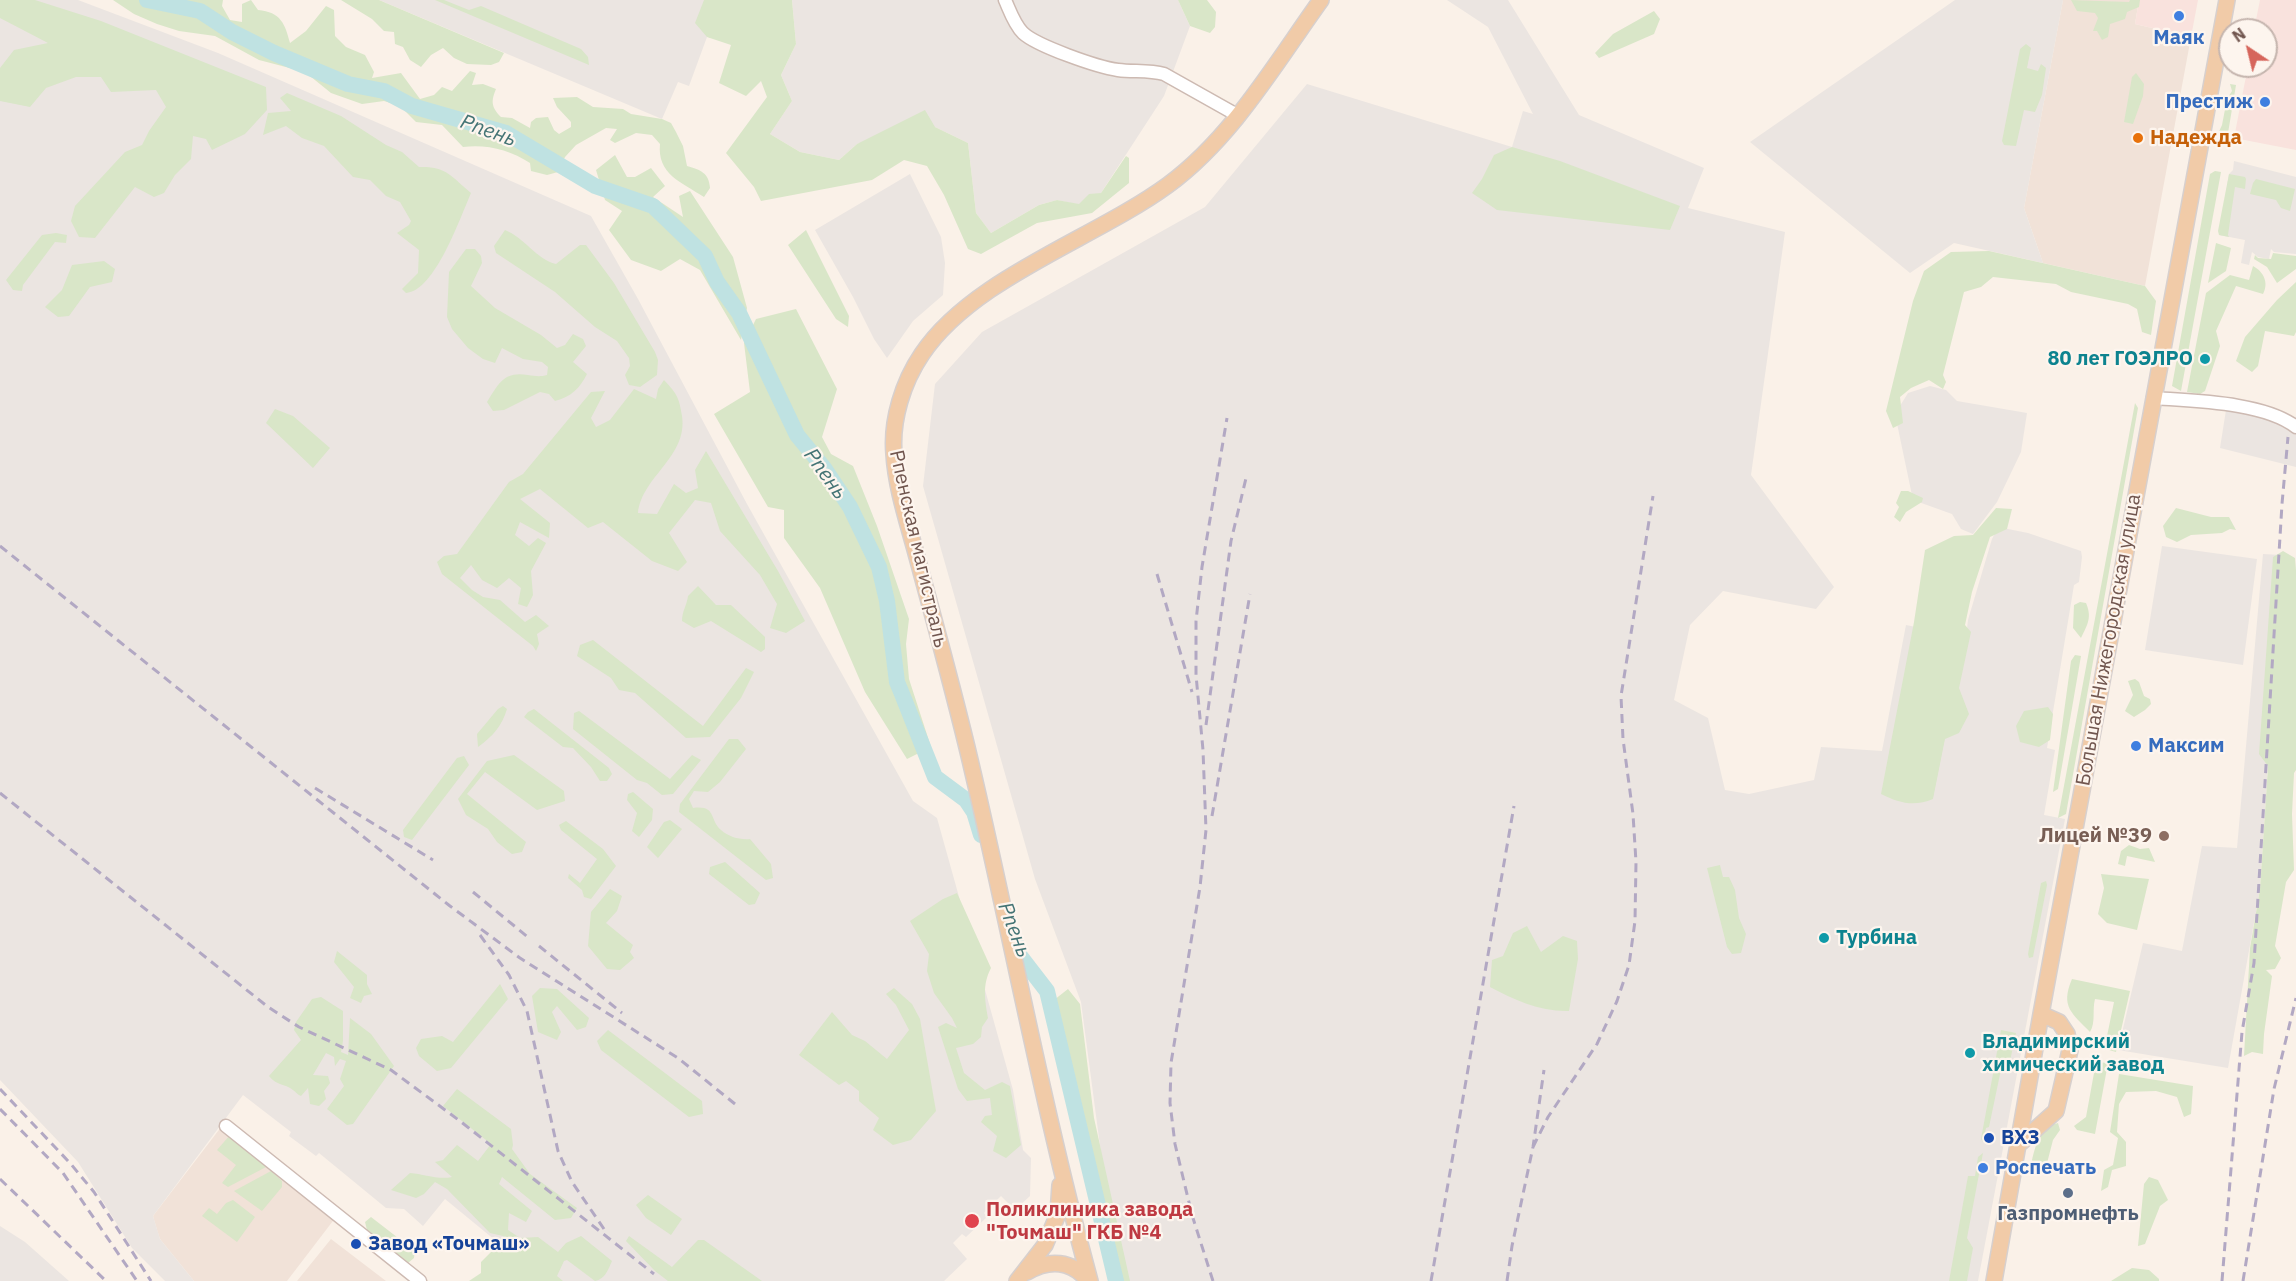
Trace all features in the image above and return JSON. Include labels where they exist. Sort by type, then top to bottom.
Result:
[{"type":"main road","name":"Рпенская магистраль","points":[[1089,1281],[1061,1170],[970,758],[906,514],[894,456],[898,409],[908,380],[921,355],[942,329],[964,309],[1019,273],[1142,202],[1171,182],[1215,142],[1238,116],[1321,0]]},
{"type":"main road","name":"Большая Нижегородская улица","points":[[1994,1281],[2227,0]]},
{"type":"main road","points":[[2018,1145],[2056,1111],[2070,1050],[2067,1034],[2059,1022],[2041,1014]]},
{"type":"main road","name":"Рпенская магистраль","points":[[1020,1278],[1045,1245],[1058,1214],[1061,1170]]},
{"type":"main road","name":"Рпенская магистраль","points":[[1020,1278],[1047,1263],[1059,1263],[1073,1266],[1089,1281]]},
{"type":"street","points":[[1005,0],[1012,18],[1021,31],[1030,38],[1088,63],[1119,70],[1153,71],[1164,74],[1238,116]]},
{"type":"street","points":[[2153,398],[2208,402],[2260,411],[2288,421],[2296,427]]},
{"type":"street","points":[[226,1126],[420,1281]]},
{"type":"shaded area","points":[[0,0],[78,0],[218,53],[591,216],[747,504],[913,801],[937,818],[1013,1090],[1023,1150],[1031,1158],[1030,1196],[1015,1210],[1001,1196],[984,1213],[987,1217],[966,1237],[962,1234],[953,1243],[967,1259],[944,1281],[496,1281],[501,1245],[445,1199],[423,1226],[404,1209],[386,1208],[319,1153],[316,1156],[289,1136],[291,1132],[243,1095],[153,1216],[160,1239],[194,1281],[165,1281],[132,1248],[78,1162],[0,1080]]},
{"type":"shaded area","points":[[379,0],[731,0],[718,39],[707,37],[689,86],[678,82],[662,119]]},
{"type":"shaded area","points":[[792,0],[1178,0],[1190,26],[1164,96],[1101,193],[1079,205],[1057,200],[1039,205],[991,233],[976,213],[968,143],[935,127],[857,144],[839,160],[800,152],[770,134],[792,101],[781,75],[796,44]]},
{"type":"shaded area","name":"Владимирский химический завод","points":[[1447,0],[1508,0],[1579,115],[1704,168],[1688,208],[1785,232],[1751,475],[1834,587],[1816,609],[1723,591],[1690,625],[1674,700],[1708,718],[1725,790],[1749,794],[1814,780],[1821,747],[1882,751],[1906,625],[1966,637],[1968,620],[1992,539],[1998,527],[2028,533],[2081,551],[2079,582],[2074,585],[2047,748],[2055,750],[2044,815],[2065,819],[1978,1281],[1123,1281],[1111,1229],[1081,1002],[1035,879],[923,486],[935,384],[982,332],[1205,207],[1307,84],[1512,147],[1523,111],[1533,114],[1488,27]]},
{"type":"shaded area","points":[[1955,0],[2063,0],[2024,208],[2043,263],[1954,243],[1910,273],[1750,142]]},
{"type":"shaded area","points":[[2063,0],[2139,0],[2135,24],[2191,37],[2145,286],[2043,263],[2024,208]]},
{"type":"shaded area","points":[[2139,0],[2198,0],[2191,37],[2135,24]]},
{"type":"shaded area","points":[[2260,0],[2296,0],[2296,150],[2234,138],[2246,78],[2278,78],[2278,18],[2256,18]]},
{"type":"shaded area","points":[[2234,161],[2296,177],[2296,254],[2274,252],[2271,249],[2269,259],[2258,257],[2252,252],[2249,265],[2241,263],[2245,240],[2219,235],[2229,174],[2233,170]]},
{"type":"shaded area","points":[[910,174],[941,237],[945,263],[943,295],[913,321],[887,358],[874,339],[815,230]]},
{"type":"shaded area","points":[[1930,386],[1946,390],[1957,401],[2027,413],[2021,452],[1997,502],[1973,534],[1961,529],[1952,514],[1913,500],[1895,414],[1908,393]]},
{"type":"shaded area","points":[[2226,410],[2280,421],[2296,432],[2296,467],[2220,448]]},
{"type":"shaded area","points":[[2162,546],[2257,559],[2243,665],[2145,650]]},
{"type":"shaded area","points":[[2263,554],[2281,555],[2260,889],[2228,1068],[2118,1050],[2143,943],[2182,951],[2202,846],[2237,848]]},
{"type":"shaded area","points":[[225,1122],[339,1213],[287,1281],[194,1281],[160,1239],[153,1216]]},
{"type":"shaded area","points":[[0,1226],[25,1242],[69,1281],[0,1281]]},
{"type":"shaded area","points":[[331,1239],[386,1281],[297,1281]]},
{"type":"green space","points":[[0,0],[35,0],[101,21],[266,87],[267,110],[245,134],[212,150],[206,139],[193,136],[191,159],[175,175],[164,193],[154,197],[135,187],[95,238],[79,237],[71,221],[75,206],[125,152],[142,145],[166,107],[156,90],[111,92],[101,77],[76,77],[46,88],[30,107],[0,101],[0,68],[14,50],[48,43],[0,18]]},
{"type":"green space","points":[[113,0],[223,0],[222,6],[230,20],[242,22],[242,4],[251,0],[258,10],[272,13],[281,20],[290,43],[306,31],[326,6],[334,10],[335,36],[346,47],[365,55],[374,72],[372,78],[401,73],[420,99],[434,95],[442,87],[452,91],[470,71],[476,73],[472,85],[483,84],[496,89],[493,104],[501,117],[512,118],[530,128],[531,122],[536,118],[548,117],[554,130],[559,134],[571,127],[571,122],[557,107],[553,98],[577,97],[593,107],[623,109],[631,114],[662,119],[671,123],[676,132],[683,146],[687,166],[703,173],[708,179],[710,188],[704,197],[672,176],[662,163],[660,144],[652,135],[636,133],[615,143],[610,140],[617,129],[606,128],[576,145],[565,157],[558,172],[547,175],[531,171],[530,163],[506,151],[481,146],[463,147],[442,125],[416,122],[400,106],[384,101],[362,104],[331,93],[305,72],[259,60],[215,36],[179,31],[157,24],[134,14]]},
{"type":"green space","points":[[341,0],[379,0],[504,53],[499,62],[491,65],[467,64],[454,58],[443,48],[431,55],[421,67],[410,60],[403,47],[395,44],[394,32],[384,31],[372,19]]},
{"type":"green space","points":[[435,0],[444,0],[469,10],[481,6],[581,49],[588,57],[589,65]]},
{"type":"green space","points":[[704,0],[792,0],[796,44],[781,75],[792,101],[770,134],[800,152],[839,160],[857,144],[925,110],[935,127],[968,143],[976,213],[991,233],[1039,205],[1057,200],[1079,204],[1089,194],[1101,193],[1126,156],[1129,158],[1129,183],[1092,213],[1037,223],[981,254],[968,249],[944,195],[927,166],[904,160],[872,180],[761,201],[754,187],[726,153],[767,97],[761,81],[746,96],[719,83],[731,45],[707,37],[695,23]]},
{"type":"green space","points":[[1178,0],[1207,0],[1216,12],[1215,27],[1210,33],[1190,26]]},
{"type":"green space","points":[[2071,0],[2129,2],[2140,0],[2139,7],[2127,12],[2125,19],[2110,24],[2108,37],[2102,40],[2097,31],[2093,31],[2098,18],[2095,13],[2077,11]]},
{"type":"green space","points":[[1654,11],[1660,19],[1654,34],[1599,58],[1595,53],[1613,34]]},
{"type":"green space","points":[[2026,44],[2031,48],[2027,68],[2038,71],[2041,64],[2046,68],[2042,95],[2035,112],[2024,110],[2016,146],[2004,145],[2002,141],[2020,49]]},
{"type":"green space","points":[[2136,73],[2144,84],[2143,96],[2133,124],[2124,122],[2132,77]]},
{"type":"green space","points":[[2230,84],[2236,85],[2227,139],[2223,140],[2217,136],[2222,125],[2227,99],[2232,91]]},
{"type":"green space","points":[[287,93],[341,116],[386,145],[402,152],[419,167],[436,168],[448,173],[471,193],[445,252],[427,280],[417,289],[406,293],[402,289],[418,273],[419,250],[397,233],[411,221],[400,202],[386,196],[370,180],[353,177],[324,146],[302,138],[286,126],[263,135],[268,113],[291,111],[280,98]]},
{"type":"green space","points":[[1512,147],[1560,161],[1680,206],[1670,230],[1497,210],[1472,193],[1494,155]]},
{"type":"green space","points":[[615,155],[627,177],[635,177],[651,168],[665,186],[653,197],[683,217],[679,196],[690,191],[733,257],[747,308],[741,340],[700,270],[680,259],[661,271],[631,260],[609,230],[622,211],[605,200],[596,170]]},
{"type":"green space","points":[[2215,171],[2221,172],[2181,391],[2172,386],[2210,174]]},
{"type":"green space","points":[[2229,174],[2246,179],[2245,189],[2235,187],[2229,237],[2219,235],[2218,231]]},
{"type":"green space","points":[[2256,179],[2295,189],[2290,211],[2281,208],[2276,200],[2250,194]]},
{"type":"green space","points":[[505,230],[519,238],[542,258],[556,264],[580,245],[586,245],[614,283],[655,352],[658,360],[657,375],[640,387],[629,385],[625,375],[630,366],[629,358],[617,341],[595,327],[555,292],[496,253],[494,246]]},
{"type":"green space","points":[[806,230],[849,316],[848,327],[836,319],[788,245]]},
{"type":"green space","points":[[56,233],[67,235],[66,243],[55,242],[23,285],[22,291],[13,290],[6,280],[42,235]]},
{"type":"green space","points":[[2216,243],[2231,248],[2226,271],[2208,283]]},
{"type":"green space","points":[[466,249],[475,249],[481,256],[482,263],[471,286],[495,308],[541,335],[557,348],[565,345],[573,334],[583,339],[586,346],[573,362],[587,374],[578,388],[555,401],[549,394],[540,392],[504,410],[493,411],[487,402],[503,380],[520,374],[547,375],[548,367],[542,362],[523,359],[502,348],[495,363],[483,359],[468,348],[452,329],[447,317],[449,272]]},
{"type":"green space","points":[[1989,251],[2145,286],[2156,301],[2151,335],[2142,332],[2137,309],[2128,304],[2071,292],[2056,284],[1993,277],[1981,287],[1964,292],[1943,375],[1946,382],[1943,389],[1929,380],[1911,388],[1900,397],[1903,423],[1893,428],[1886,411],[1913,301],[1924,271],[1951,252]]},
{"type":"green space","points":[[2273,253],[2296,256],[2296,269],[2277,283],[2267,267],[2254,259],[2255,255],[2258,258],[2271,259]]},
{"type":"green space","points":[[104,261],[115,269],[112,282],[90,287],[69,316],[58,317],[45,307],[62,290],[72,265]]},
{"type":"green space","points":[[2253,266],[2264,278],[2266,286],[2263,294],[2236,286],[2216,331],[2220,346],[2205,391],[2200,394],[2187,392],[2206,293],[2230,275],[2249,280]]},
{"type":"green space","points":[[2296,282],[2296,332],[2294,336],[2265,331],[2258,366],[2252,372],[2236,361],[2245,337]]},
{"type":"green space","points":[[796,309],[837,389],[822,437],[831,454],[853,466],[877,526],[909,619],[906,644],[909,679],[931,747],[907,759],[865,692],[820,588],[784,538],[784,510],[768,507],[714,414],[750,392],[744,343],[756,319]]},
{"type":"green space","points":[[664,380],[678,400],[682,416],[682,430],[672,455],[647,488],[638,513],[657,514],[674,484],[686,493],[698,488],[695,470],[706,451],[778,571],[805,621],[786,633],[770,628],[777,604],[760,575],[720,531],[711,503],[695,500],[669,533],[687,562],[678,571],[652,561],[603,522],[588,528],[540,489],[520,499],[550,523],[549,538],[520,522],[515,535],[529,546],[538,538],[546,543],[531,571],[533,595],[527,607],[518,604],[521,588],[509,578],[497,588],[482,580],[471,565],[460,578],[483,597],[500,600],[525,622],[536,615],[549,626],[537,634],[539,644],[536,651],[533,646],[442,574],[437,562],[444,556],[457,554],[509,482],[523,474],[591,392],[605,391],[591,418],[596,427],[610,420],[634,389],[656,399],[658,389]]},
{"type":"green space","points":[[2135,403],[2138,408],[2066,814],[2058,818]]},
{"type":"green space","points":[[275,409],[293,416],[330,448],[313,468],[266,423]]},
{"type":"green space","points":[[1901,491],[1908,491],[1923,498],[1922,502],[1906,512],[1900,522],[1894,517],[1899,507],[1896,503]]},
{"type":"green space","points":[[1996,508],[2012,509],[2007,529],[1990,537],[1972,592],[1965,625],[1971,632],[1959,688],[1969,714],[1959,733],[1945,739],[1933,799],[1919,803],[1894,800],[1881,794],[1914,622],[1925,550],[1954,536],[1973,535]]},
{"type":"green space","points":[[2176,508],[2211,517],[2229,517],[2236,530],[2191,535],[2177,542],[2166,537],[2163,526]]},
{"type":"green space","points":[[2283,551],[2295,558],[2296,570],[2296,770],[2292,814],[2294,870],[2286,882],[2275,946],[2281,958],[2275,969],[2266,970],[2272,976],[2263,1054],[2252,1052],[2244,1056],[2250,948],[2260,889],[2268,766],[2259,754],[2273,557]]},
{"type":"green space","points":[[698,586],[716,605],[731,605],[765,637],[765,649],[761,652],[711,621],[694,628],[682,621],[688,596]]},
{"type":"green space","points":[[2080,602],[2086,603],[2089,617],[2081,638],[2073,628],[2074,605]]},
{"type":"green space","points":[[593,640],[703,726],[746,668],[754,672],[741,698],[710,737],[686,738],[635,693],[619,690],[611,678],[577,656],[580,645]]},
{"type":"green space","points":[[2075,655],[2081,656],[2058,789],[2053,792],[2071,661]]},
{"type":"green space","points":[[2135,679],[2139,682],[2144,696],[2150,699],[2151,704],[2134,717],[2125,711],[2133,695],[2128,681]]},
{"type":"green space","points":[[503,706],[507,709],[500,726],[478,747],[477,734]]},
{"type":"green space","points":[[2048,707],[2053,714],[2050,740],[2039,747],[2020,742],[2016,726],[2024,711]]},
{"type":"green space","points":[[534,709],[609,768],[612,774],[607,781],[600,781],[591,767],[573,748],[563,747],[524,717]]},
{"type":"green space","points":[[579,711],[670,779],[692,755],[701,760],[673,794],[662,795],[647,783],[637,780],[573,729],[574,713]]},
{"type":"green space","points":[[729,739],[738,739],[746,749],[720,782],[708,792],[694,791],[689,799],[693,808],[709,811],[717,826],[724,832],[735,838],[750,839],[771,864],[773,878],[766,880],[679,812],[680,804]]},
{"type":"green space","points":[[514,755],[564,791],[565,801],[537,810],[485,772],[467,794],[526,842],[522,852],[512,854],[497,842],[488,829],[466,815],[458,799],[487,761]]},
{"type":"green space","points":[[464,756],[469,765],[412,840],[404,837],[403,830],[457,758]]},
{"type":"green space","points":[[633,792],[653,809],[652,820],[639,837],[632,831],[637,813],[627,800],[628,794]]},
{"type":"green space","points":[[670,820],[682,829],[658,858],[647,847],[664,822]]},
{"type":"green space","points":[[566,821],[603,849],[616,866],[591,899],[584,897],[582,890],[568,878],[569,874],[580,883],[597,859],[561,830],[559,825]]},
{"type":"green space","points":[[2129,845],[2140,849],[2149,848],[2155,862],[2127,856],[2125,866],[2118,864],[2121,851]]},
{"type":"green space","points":[[725,862],[760,893],[755,904],[749,905],[709,874],[710,867]]},
{"type":"green space","points":[[1720,865],[1723,877],[1729,877],[1735,890],[1739,918],[1746,934],[1741,953],[1732,954],[1727,947],[1707,868]]},
{"type":"green space","points":[[2101,874],[2149,879],[2137,930],[2107,923],[2098,914],[2104,888]]},
{"type":"green space","points":[[2046,881],[2033,957],[2029,958],[2041,883]]},
{"type":"green space","points":[[610,889],[622,896],[617,911],[606,923],[633,945],[630,952],[634,958],[620,970],[607,969],[588,946],[591,912]]},
{"type":"green space","points":[[957,893],[991,968],[985,987],[988,1018],[982,1027],[981,1037],[973,1044],[956,1048],[964,1073],[985,1090],[1002,1082],[1010,1086],[1021,1145],[1006,1158],[993,1151],[997,1136],[981,1122],[985,1116],[992,1115],[990,1098],[967,1101],[958,1089],[938,1027],[946,1023],[957,1028],[934,993],[927,971],[929,954],[910,921],[943,899]]},
{"type":"green space","points":[[1527,926],[1541,952],[1563,936],[1577,941],[1578,959],[1569,1011],[1548,1010],[1528,1004],[1490,987],[1492,960],[1503,956],[1513,933]]},
{"type":"green space","points":[[337,951],[367,975],[367,984],[372,994],[364,996],[361,1003],[350,998],[354,987],[334,962]]},
{"type":"green space","points":[[2072,979],[2130,991],[2116,1052],[2109,1050],[2106,1041],[2114,1002],[2095,999],[2090,1032],[2070,1009],[2067,996]]},
{"type":"green space","points":[[500,984],[508,999],[451,1068],[437,1071],[419,1056],[416,1048],[421,1039],[442,1036],[453,1042]]},
{"type":"green space","points":[[540,988],[557,989],[589,1018],[586,1027],[577,1030],[557,1006],[552,1012],[561,1032],[557,1040],[538,1032],[532,996]]},
{"type":"green space","points":[[894,988],[912,1004],[920,1019],[936,1111],[911,1140],[893,1145],[873,1130],[879,1118],[859,1101],[859,1091],[846,1081],[839,1085],[799,1055],[832,1012],[852,1035],[865,1041],[887,1059],[909,1030],[896,1005],[886,994]]},
{"type":"green space","points":[[1068,989],[1080,1004],[1094,1118],[1130,1281],[1119,1281],[1054,1000]]},
{"type":"green space","points":[[321,997],[343,1011],[341,1052],[348,1055],[350,1018],[371,1034],[394,1066],[353,1124],[347,1125],[327,1109],[344,1086],[340,1079],[346,1061],[340,1059],[335,1066],[334,1057],[326,1053],[313,1075],[328,1076],[330,1083],[324,1091],[326,1099],[319,1106],[310,1104],[308,1088],[301,1096],[269,1076],[301,1040],[294,1030],[296,1022],[312,999]]},
{"type":"green space","points":[[608,1030],[702,1101],[703,1114],[689,1117],[601,1050],[597,1041]]},
{"type":"green space","points":[[2001,1030],[2016,1033],[2010,1061],[2003,1060],[1989,1127],[1986,1128],[1983,1142],[1981,1139]]},
{"type":"green space","points":[[2096,1062],[2108,1063],[2095,1134],[2077,1130],[2074,1126],[2086,1117]]},
{"type":"green space","points":[[2119,1074],[2193,1086],[2191,1114],[2184,1117],[2177,1097],[2156,1091],[2126,1092],[2119,1104],[2117,1132],[2126,1142],[2126,1166],[2112,1170],[2108,1187],[2101,1191],[2104,1170],[2113,1165],[2118,1138],[2110,1132]]},
{"type":"green space","points":[[457,1089],[511,1129],[512,1149],[530,1174],[577,1208],[571,1218],[555,1220],[502,1177],[499,1184],[532,1211],[526,1222],[509,1213],[508,1230],[520,1238],[538,1237],[558,1252],[566,1243],[581,1236],[612,1261],[606,1274],[601,1278],[595,1281],[567,1260],[564,1261],[557,1276],[563,1281],[469,1281],[481,1273],[481,1262],[495,1248],[509,1245],[503,1236],[490,1233],[447,1189],[435,1182],[424,1194],[416,1198],[391,1190],[410,1173],[452,1177],[435,1162],[443,1160],[457,1145],[478,1161],[491,1144],[443,1106]]},
{"type":"green space","points":[[2058,1123],[2060,1130],[2053,1140],[2046,1167],[2040,1170],[2035,1168],[2032,1160],[2040,1137],[2047,1128]]},
{"type":"green space","points":[[230,1135],[268,1166],[228,1187],[222,1183],[236,1165],[217,1150]]},
{"type":"green space","points":[[1983,1153],[1967,1238],[1973,1248],[1967,1281],[1949,1281],[1968,1176],[1975,1176],[1978,1157]]},
{"type":"green space","points":[[271,1171],[282,1181],[282,1187],[262,1211],[234,1191]]},
{"type":"green space","points":[[2149,1177],[2158,1180],[2168,1200],[2160,1206],[2145,1244],[2138,1246],[2144,1184]]},
{"type":"green space","points":[[648,1195],[682,1219],[671,1235],[646,1218],[636,1205]]},
{"type":"green space","points":[[233,1200],[255,1217],[237,1242],[202,1216],[209,1208],[217,1214],[226,1203]]},
{"type":"green space","points":[[371,1217],[415,1251],[414,1258],[408,1263],[367,1230],[365,1222]]},
{"type":"green space","points":[[629,1236],[672,1267],[698,1240],[704,1240],[762,1281],[668,1281],[626,1241]]},
{"type":"green space","points":[[2132,1268],[2149,1270],[2159,1281],[2111,1281]]},
{"type":"waterway","name":"Рпень","points":[[147,0],[200,11],[232,32],[274,53],[348,84],[384,91],[412,106],[506,133],[595,186],[653,206],[705,256],[717,282],[739,313],[797,435],[824,468],[850,507],[879,567],[887,601],[897,682],[935,777],[966,800],[974,812],[981,835]]},
{"type":"waterway","name":"Рпень","points":[[1015,940],[1020,956],[1047,991],[1116,1281]]},
{"type":"railway","points":[[1213,1281],[1192,1215],[1175,1144],[1170,1103],[1171,1063],[1200,887],[1206,830],[1203,750],[1196,675],[1196,621],[1202,567],[1227,418]]},
{"type":"railway","points":[[2222,1281],[2242,1032],[2254,963],[2288,437]]},
{"type":"railway","points":[[1206,725],[1231,541],[1247,474]]},
{"type":"railway","points":[[1533,1147],[1548,1117],[1597,1044],[1617,1001],[1629,965],[1635,921],[1636,862],[1633,814],[1623,739],[1621,696],[1653,496]]},
{"type":"railway","points":[[0,546],[450,906],[520,958],[678,1058],[735,1104]]},
{"type":"railway","points":[[1157,574],[1192,692]]},
{"type":"railway","points":[[1212,816],[1250,594]]},
{"type":"railway","points":[[315,788],[433,860]]},
{"type":"railway","points":[[0,793],[268,1007],[299,1027],[391,1070],[460,1121],[654,1274]]},
{"type":"railway","points":[[1431,1281],[1514,806]]},
{"type":"railway","points":[[473,892],[529,938]]},
{"type":"railway","points":[[480,935],[509,975],[527,1011],[558,1151],[572,1182],[604,1229]]},
{"type":"railway","points":[[539,946],[622,1013]]},
{"type":"railway","points":[[2243,1281],[2274,1089],[2296,998]]},
{"type":"railway","points":[[1507,1281],[1533,1147],[1544,1070]]},
{"type":"railway","points":[[0,1089],[70,1163],[94,1192],[151,1281]]},
{"type":"railway","points":[[0,1109],[63,1173],[137,1281]]},
{"type":"railway","points":[[0,1179],[106,1281]]},
{"type":"place","name":"Маяк","points":[[2179,16]]},
{"type":"place","name":"Престиж","points":[[2265,102]]},
{"type":"place","name":"Надежда","points":[[2138,138]]},
{"type":"place","name":"80 лет ГОЭЛРО","points":[[2205,359]]},
{"type":"place","name":"Максим","points":[[2136,746]]},
{"type":"place","name":"Лицей №39","points":[[2164,836]]},
{"type":"place","name":"Турбина","points":[[1824,938]]},
{"type":"place","name":"Владимирский химический завод","points":[[1970,1053]]},
{"type":"place","name":"ВХЗ","points":[[1989,1138]]},
{"type":"place","name":"Роспечать","points":[[1983,1168]]},
{"type":"place","name":"Газпромнефть","points":[[2068,1193]]},
{"type":"place","name":"Поликлиника завода \"Точмаш\" ГКБ №4","points":[[972,1221]]},
{"type":"place","name":"Завод «Точмаш»","points":[[356,1244]]}]
